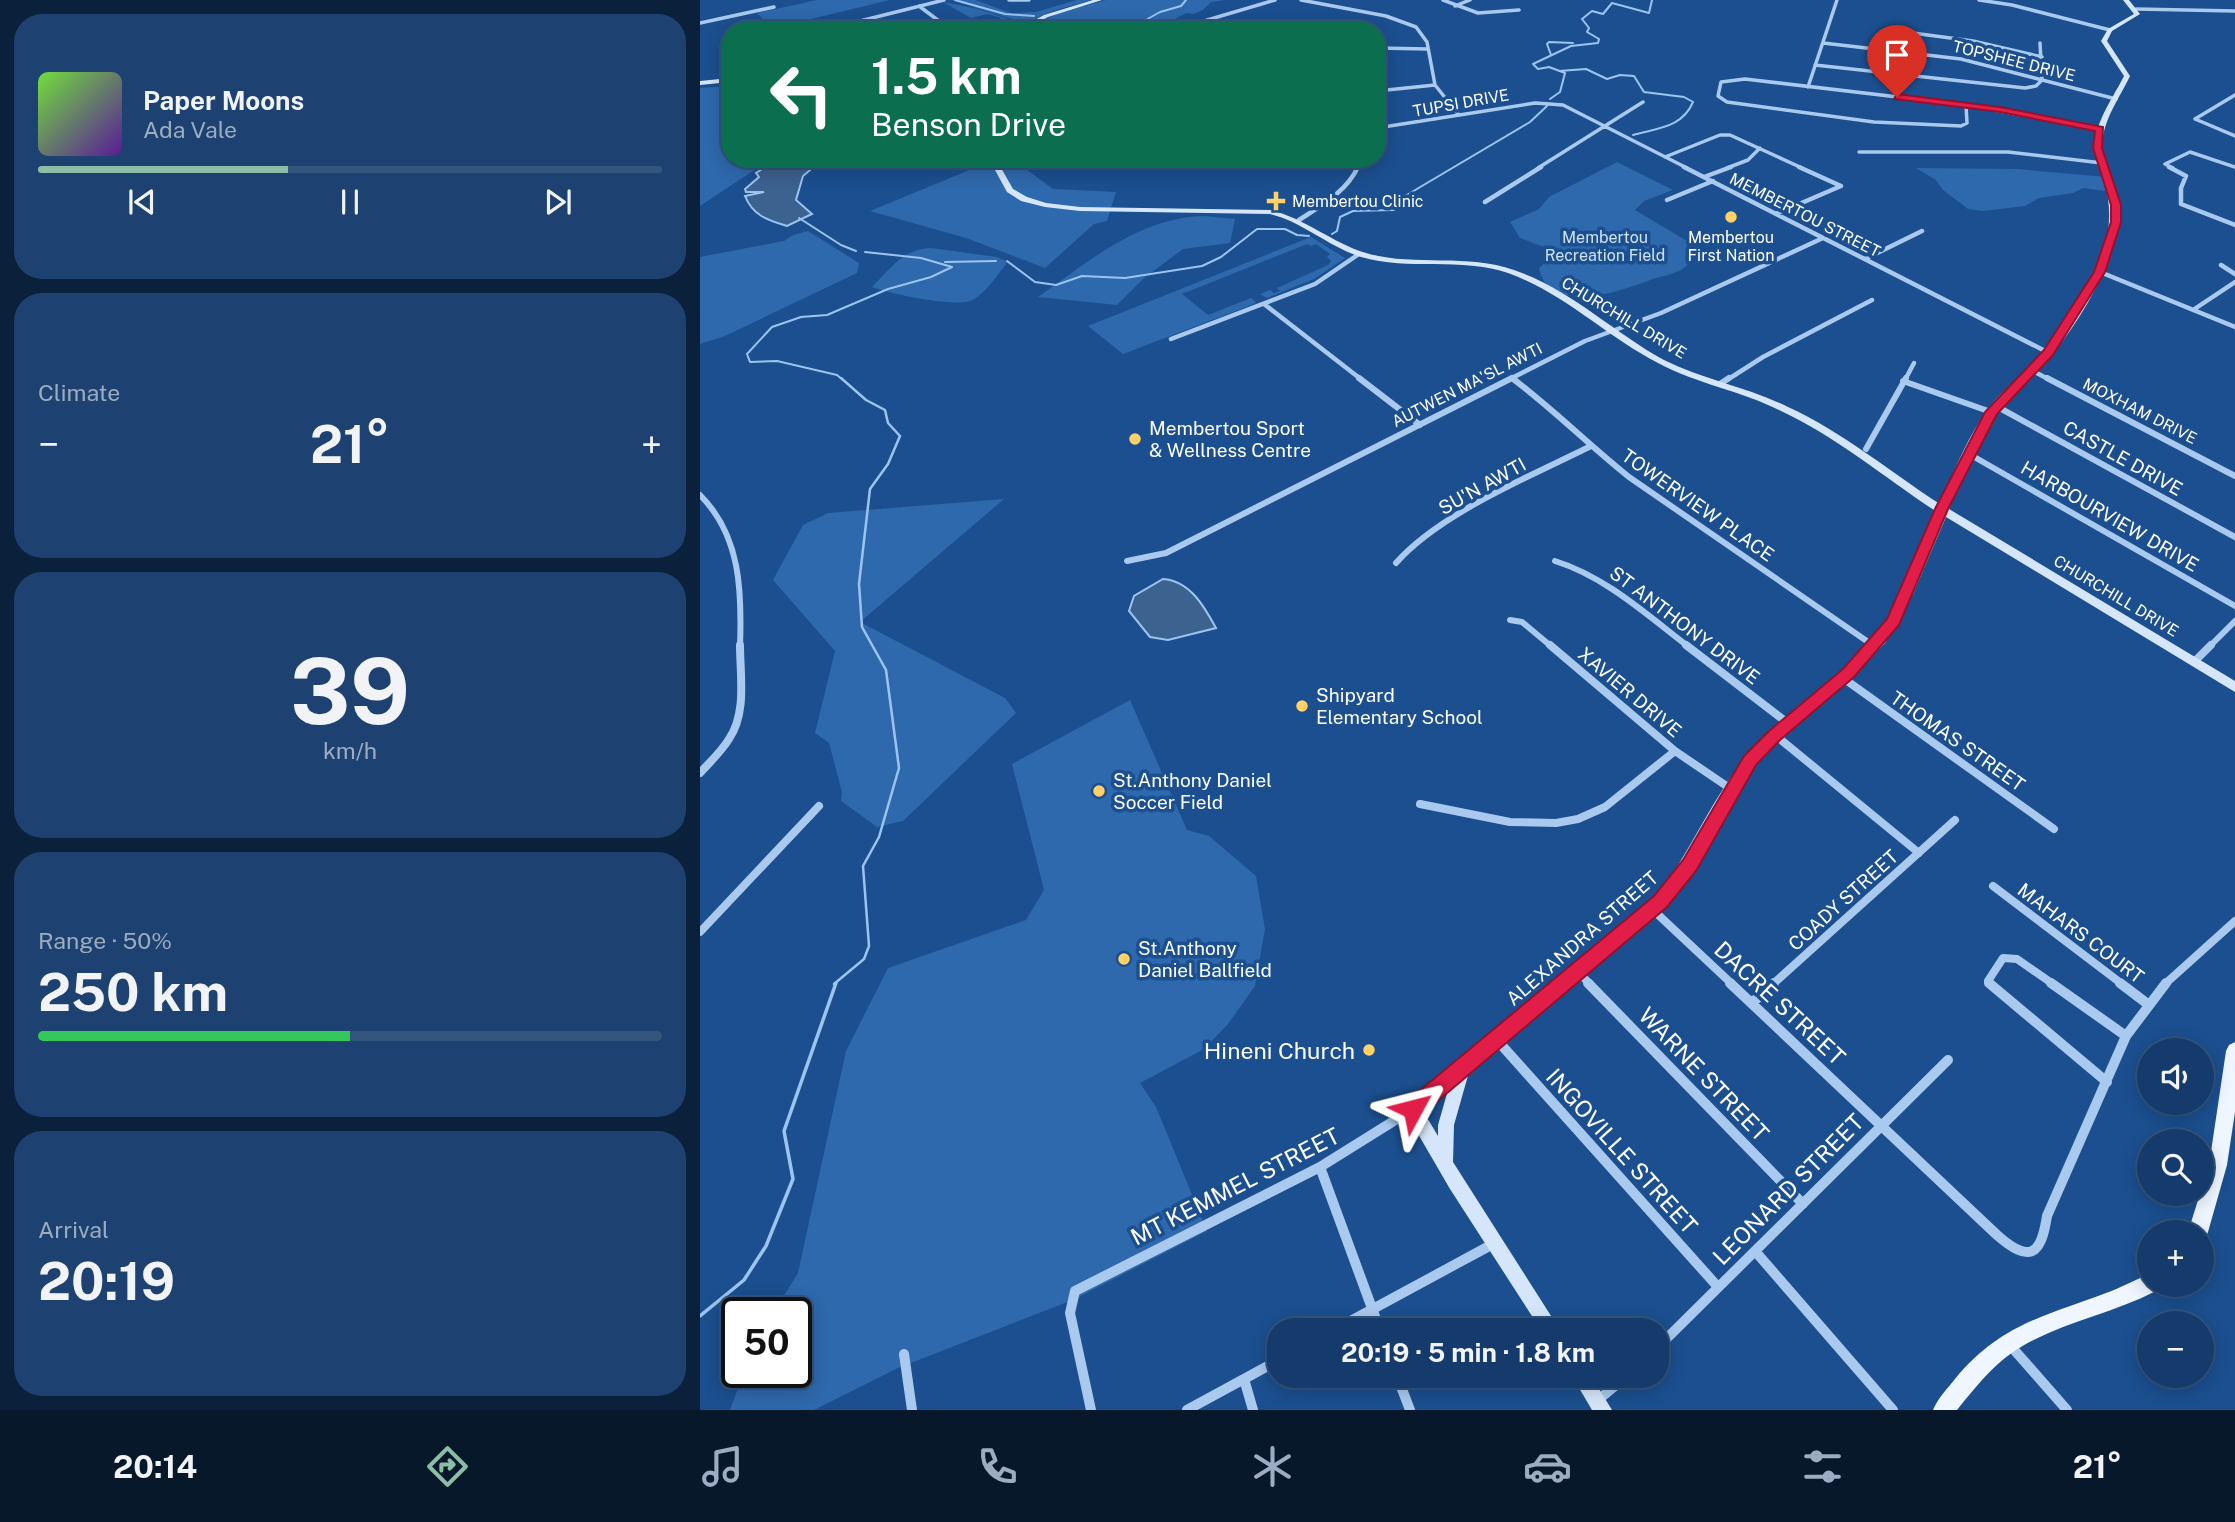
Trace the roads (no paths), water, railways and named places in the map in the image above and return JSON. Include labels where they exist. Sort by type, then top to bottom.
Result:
[{"type":"main road","points":[[1036,21],[1099,0]]},
{"type":"main road","points":[[2100,129],[2127,76],[2106,45],[2105,36],[2110,30],[2134,18],[2136,9],[2126,0]]},
{"type":"main road","points":[[700,83],[721,81]]},
{"type":"main road","name":"ALEXANDRA STREET","points":[[1413,1109],[1652,909],[1689,865],[1731,789],[1750,761],[1774,735],[1843,678],[1894,621],[1942,509],[1994,409],[2049,353],[2100,272],[2116,222],[2116,205],[2098,148],[2100,129]]},
{"type":"main road","name":"CHURCHILL DRIVE","points":[[997,168],[1010,190],[1024,199],[1045,205],[1080,209],[1257,211],[1299,220],[1359,254],[1386,260],[1505,269],[1535,282],[1662,362],[1763,398],[1796,414],[1942,509],[2235,687]]},
{"type":"main road","points":[[2202,1220],[2218,1165],[2235,1051]]},
{"type":"main road","points":[[1447,1167],[1446,1125],[1463,1069]]},
{"type":"main road","points":[[1413,1109],[1543,1318]]},
{"type":"main road","points":[[1944,1410],[1984,1362],[2009,1343],[2137,1289]]},
{"type":"main road","points":[[1589,1388],[1601,1405]]},
{"type":"street","points":[[858,21],[944,0]]},
{"type":"street","points":[[1009,0],[1029,0]]},
{"type":"street","points":[[1202,21],[1275,0]]},
{"type":"street","points":[[1301,0],[1321,7],[1392,17],[1423,34],[1435,85],[1459,116]]},
{"type":"street","points":[[1443,0],[1454,6],[1487,14],[1519,10]]},
{"type":"street","points":[[1454,6],[1470,0]]},
{"type":"street","points":[[1808,86],[1837,0]]},
{"type":"street","points":[[1979,0],[2110,30]]},
{"type":"street","points":[[2022,8],[2023,0]]},
{"type":"street","points":[[919,6],[939,21]]},
{"type":"street","points":[[700,23],[774,7]]},
{"type":"street","points":[[2136,9],[2235,11]]},
{"type":"street","points":[[1890,30],[1973,41],[2042,57]]},
{"type":"street","name":"TOPSHEE DRIVE","points":[[1822,43],[1961,59],[2116,99]]},
{"type":"street","points":[[1815,65],[2025,88],[2036,86],[2042,80],[2040,43]]},
{"type":"street","points":[[1386,48],[1428,49]]},
{"type":"street","points":[[1966,105],[1966,123],[1961,126],[1834,117],[1729,102],[1718,97],[1721,82],[1743,79],[1966,105],[2100,129]]},
{"type":"street","points":[[1386,90],[1435,85]]},
{"type":"street","points":[[2235,95],[2195,119],[2235,136]]},
{"type":"street","points":[[2225,100],[2235,103]]},
{"type":"street","name":"TUPSI DRIVE","points":[[1386,127],[1549,102]]},
{"type":"street","name":"MEMBERTOU STREET","points":[[1549,102],[1572,109],[1607,126],[2049,353]]},
{"type":"street","points":[[1485,202],[1643,102]]},
{"type":"street","points":[[1665,157],[1723,135],[1734,136],[1840,186],[1776,214]]},
{"type":"street","points":[[1704,177],[1748,160],[1760,148]]},
{"type":"street","points":[[1859,152],[2001,152],[2102,163]]},
{"type":"street","points":[[2235,167],[2190,152],[2166,163],[2166,166],[2186,176],[2179,197],[2184,206],[2235,225]]},
{"type":"street","points":[[1299,220],[1346,187],[1358,168]]},
{"type":"street","points":[[1667,200],[1713,181]]},
{"type":"street","points":[[1865,259],[1922,230]]},
{"type":"street","name":"AUTWEN MA'SL AWTI","points":[[1127,561],[1167,553],[1585,341],[1653,317],[1823,238]]},
{"type":"street","points":[[1171,339],[1320,281],[1359,254]]},
{"type":"street","points":[[2221,265],[2235,274]]},
{"type":"street","points":[[2100,272],[2235,327]]},
{"type":"street","points":[[2193,310],[2234,284]]},
{"type":"street","points":[[1720,384],[1763,357],[1872,300]]},
{"type":"street","points":[[1264,304],[1420,425]]},
{"type":"street","points":[[1867,449],[1914,363]]},
{"type":"street","name":"MOXHAM DRIVE","points":[[2032,371],[2235,476]]},
{"type":"street","name":"TOWERVIEW PLACE","points":[[1512,378],[1553,409],[1591,446],[1637,484],[1874,646]]},
{"type":"street","name":"CASTLE DRIVE","points":[[1903,382],[1994,409],[2235,537]]},
{"type":"street","name":"SU'N AWTI","points":[[1396,563],[1401,553],[1417,540],[1591,446]]},
{"type":"street","name":"HARBOURVIEW DRIVE","points":[[1969,454],[2235,606]]},
{"type":"street","points":[[700,495],[721,520],[734,555],[740,597],[740,701],[737,723],[729,738],[700,773]]},
{"type":"street","name":"ST ANTHONY DRIVE","points":[[1555,562],[1581,569],[1621,595],[1790,724]]},
{"type":"street","name":"XAVIER DRIVE","points":[[1510,620],[1522,622],[1675,751],[1731,789]]},
{"type":"street","points":[[2195,661],[2235,621]]},
{"type":"street","name":"THOMAS STREET","points":[[1843,678],[2054,829]]},
{"type":"street","points":[[1774,735],[1919,853]]},
{"type":"street","points":[[1420,804],[1490,820],[1516,822],[1581,817],[1599,811],[1675,751]]},
{"type":"street","points":[[700,932],[819,806]]},
{"type":"street","name":"COADY STREET","points":[[1752,1003],[1955,820]]},
{"type":"street","name":"MAHARS COURT","points":[[1993,886],[2150,1005]]},
{"type":"street","name":"DACRE STREET","points":[[1652,909],[2008,1245],[2028,1251],[2036,1249],[2042,1241],[2047,1216],[2107,1082]]},
{"type":"street","points":[[2126,1036],[2017,959],[2003,958],[1990,975],[1988,981],[1991,987],[2107,1082],[2126,1036],[2150,1005],[2185,964],[2235,921]]},
{"type":"street","name":"WARNE STREET","points":[[1578,972],[1803,1204]]},
{"type":"street","name":"INGOVILLE STREET","points":[[1497,1040],[1718,1287]]},
{"type":"street","name":"LEONARD STREET","points":[[1669,1336],[1948,1060]]},
{"type":"street","name":"MT KEMMEL STREET","points":[[1091,1410],[1070,1313],[1073,1295],[1081,1286],[1320,1167],[1413,1109]]},
{"type":"street","points":[[1320,1167],[1376,1318]]},
{"type":"street","points":[[1356,1318],[1494,1243]]},
{"type":"street","points":[[1755,1251],[1893,1410]]},
{"type":"street","points":[[2009,1343],[2067,1410]]},
{"type":"street","points":[[904,1354],[912,1410]]},
{"type":"street","points":[[1187,1410],[1267,1367]]},
{"type":"street","points":[[1244,1379],[1253,1410]]},
{"type":"street","points":[[1402,1388],[1410,1410]]},
{"type":"street","points":[[1601,1405],[1616,1388]]},
{"type":"waterway","points":[[955,0],[1005,14],[1034,16]]},
{"type":"waterway","points":[[1144,21],[1160,12],[1181,6],[1186,0]]},
{"type":"waterway","points":[[1560,71],[1549,67],[1538,69],[1533,64],[1571,46],[1598,43],[1599,39],[1587,32],[1589,28],[1582,19],[1592,11],[1603,14],[1612,3],[1649,13],[1652,0]]},
{"type":"waterway","points":[[1551,55],[1547,44],[1549,42],[1573,43]]},
{"type":"waterway","points":[[1560,71],[1586,69],[1607,79],[1620,75],[1634,76],[1644,92],[1684,97],[1693,102],[1676,122],[1633,135]]},
{"type":"waterway","points":[[1550,99],[1560,92],[1565,73],[1560,71]]},
{"type":"waterway","points":[[1332,234],[1337,231],[1340,217],[1353,211],[1394,210],[1400,199],[1530,122],[1547,106]]},
{"type":"waterway","points":[[799,218],[841,245],[856,251]]},
{"type":"waterway","points":[[1007,261],[1035,282],[1056,285],[1082,276],[1125,278],[1202,266],[1221,257],[1257,229],[1285,229],[1297,235],[1309,236]]},
{"type":"waterway","points":[[843,380],[837,375],[777,361],[750,362],[747,354],[772,327],[801,317],[827,315],[888,289],[931,277],[952,267],[921,258],[865,252]]},
{"type":"waterway","points":[[945,262],[996,261]]},
{"type":"waterway","points":[[834,984],[864,959],[869,946],[863,866],[879,837],[899,768],[886,670],[862,627],[859,584],[870,489],[888,464],[900,436],[888,423],[885,410],[866,400],[841,378]]},
{"type":"waterway","points":[[700,1316],[744,1280],[766,1246],[793,1179],[784,1131],[836,983]]},
{"type":"place","name":"Membertou Clinic","points":[[1276,201]]},
{"type":"place","name":"Membertou First Nation","points":[[1731,217]]},
{"type":"place","name":"Membertou Sport & Wellness Centre","points":[[1135,439]]},
{"type":"place","name":"Shipyard Elementary School","points":[[1302,706]]},
{"type":"place","name":"St.Anthony Daniel Soccer Field","points":[[1099,791]]},
{"type":"place","name":"St.Anthony Daniel Ballfield","points":[[1124,959]]},
{"type":"place","name":"Hineni Church","points":[[1369,1050]]},
{"type":"park label","name":"Membertou Recreation Field","points":[[1605,246]]}]
